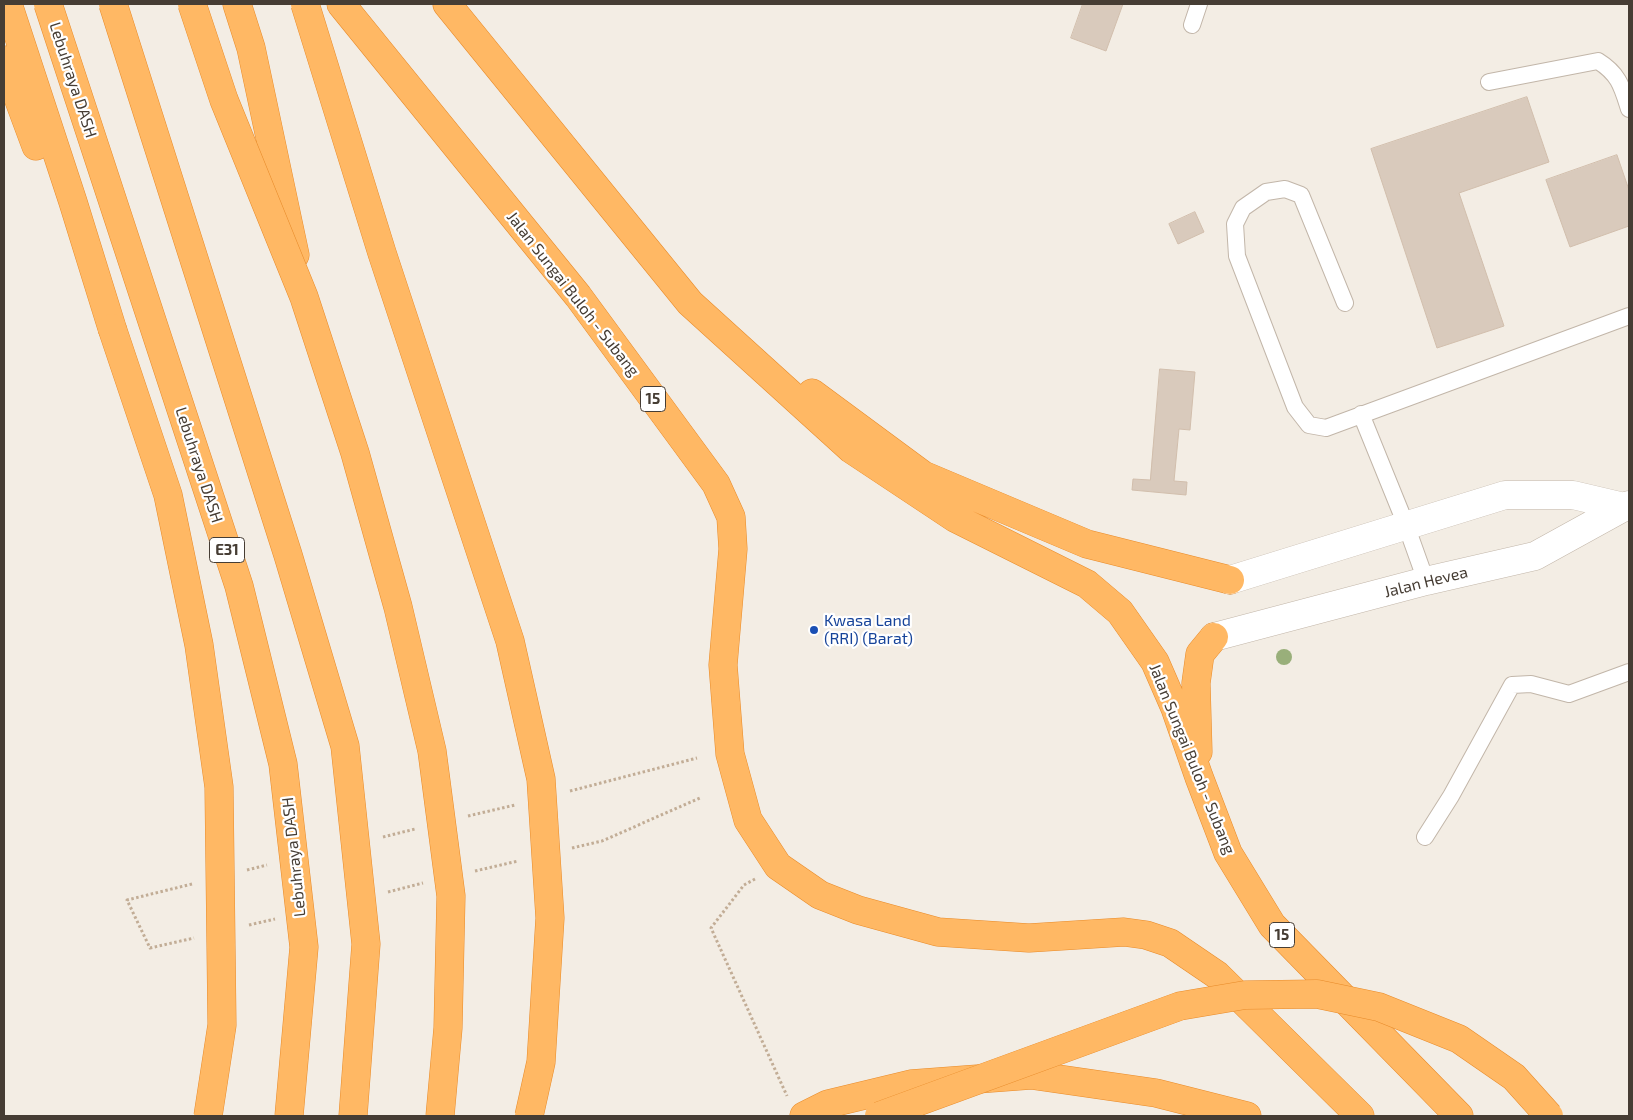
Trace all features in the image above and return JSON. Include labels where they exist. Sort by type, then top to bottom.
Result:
[{"type":"highway","points":[[8,4],[112,328],[168,495],[199,645],[219,787],[222,1025],[208,1116]]},
{"type":"highway","name":"Lebuhraya DASH","points":[[48,4],[239,586],[284,764],[304,947],[289,1116]]},
{"type":"highway","points":[[113,4],[288,555],[345,746],[366,944],[353,1116]]},
{"type":"highway","points":[[192,4],[224,100],[304,296],[355,453],[398,607],[432,751],[451,896],[448,1028],[440,1116]]},
{"type":"highway","points":[[237,4],[251,48],[304,296]]},
{"type":"highway","points":[[305,4],[382,253],[510,640],[541,779],[550,918],[541,1062],[529,1116]]},
{"type":"highway","name":"Jalan Sungai Buloh - Subang","points":[[341,4],[578,296],[716,484],[731,517],[733,549],[722,665],[730,754],[748,820],[778,866],[820,894],[858,910],[938,932],[1029,938],[1124,932],[1146,935],[1170,943],[1217,975],[1360,1116]]},
{"type":"highway","name":"Jalan Sungai Buloh - Subang","points":[[448,4],[690,303],[851,449],[954,518],[1087,584],[1120,612],[1155,662],[1175,708],[1228,852],[1272,925],[1459,1116]]},
{"type":"highway","points":[[4,60],[59,207],[112,328]]},
{"type":"highway","points":[[690,303],[924,475],[1087,544],[1230,580]]},
{"type":"highway","points":[[1199,777],[1196,683],[1200,654],[1214,637]]},
{"type":"highway","points":[[879,1116],[1180,1006],[1245,995],[1317,994],[1379,1007],[1459,1039],[1514,1077],[1549,1116]]},
{"type":"highway","points":[[796,1107],[828,1104],[911,1084],[1031,1075],[1156,1093],[1248,1116]]},
{"type":"street","points":[[1230,580],[1505,495],[1573,495],[1626,506]]},
{"type":"street","name":"Jalan Hevea","points":[[1214,637],[1426,581],[1535,556],[1626,506]]},
{"type":"lane","points":[[1192,25],[1200,4]]},
{"type":"lane","points":[[1489,82],[1598,61],[1610,68],[1620,83],[1629,109]]},
{"type":"lane","points":[[1344,303],[1301,195],[1285,189],[1266,192],[1243,208],[1234,224],[1237,256],[1295,407],[1309,425],[1326,428],[1629,316]]},
{"type":"lane","points":[[1361,414],[1426,581]]},
{"type":"lane","points":[[1425,837],[1451,796],[1512,685],[1531,684],[1569,694],[1629,672]]},
{"type":"path","points":[[563,850],[602,841],[700,798]]},
{"type":"path","points":[[467,873],[525,859]]},
{"type":"path","points":[[778,866],[744,885],[711,928],[796,1107]]},
{"type":"path","points":[[380,893],[428,882]]},
{"type":"path","points":[[127,900],[150,948],[198,937]]},
{"type":"path","points":[[246,925],[284,916]]},
{"type":"building","points":[[1083,4],[1123,4],[1106,51],[1071,38]]},
{"type":"building","points":[[1527,97],[1549,162],[1459,193],[1504,326],[1437,348],[1371,149]]},
{"type":"building","points":[[1617,155],[1629,190],[1629,226],[1570,247],[1546,180]]},
{"type":"building","points":[[1195,212],[1204,232],[1178,244],[1169,224]]},
{"type":"building","points":[[1160,369],[1195,372],[1190,430],[1179,429],[1174,481],[1187,482],[1186,495],[1132,490],[1133,479],[1150,480]]},
{"type":"place","name":"Kwasa Land (RRI) (Barat)","points":[[814,630]]}]
